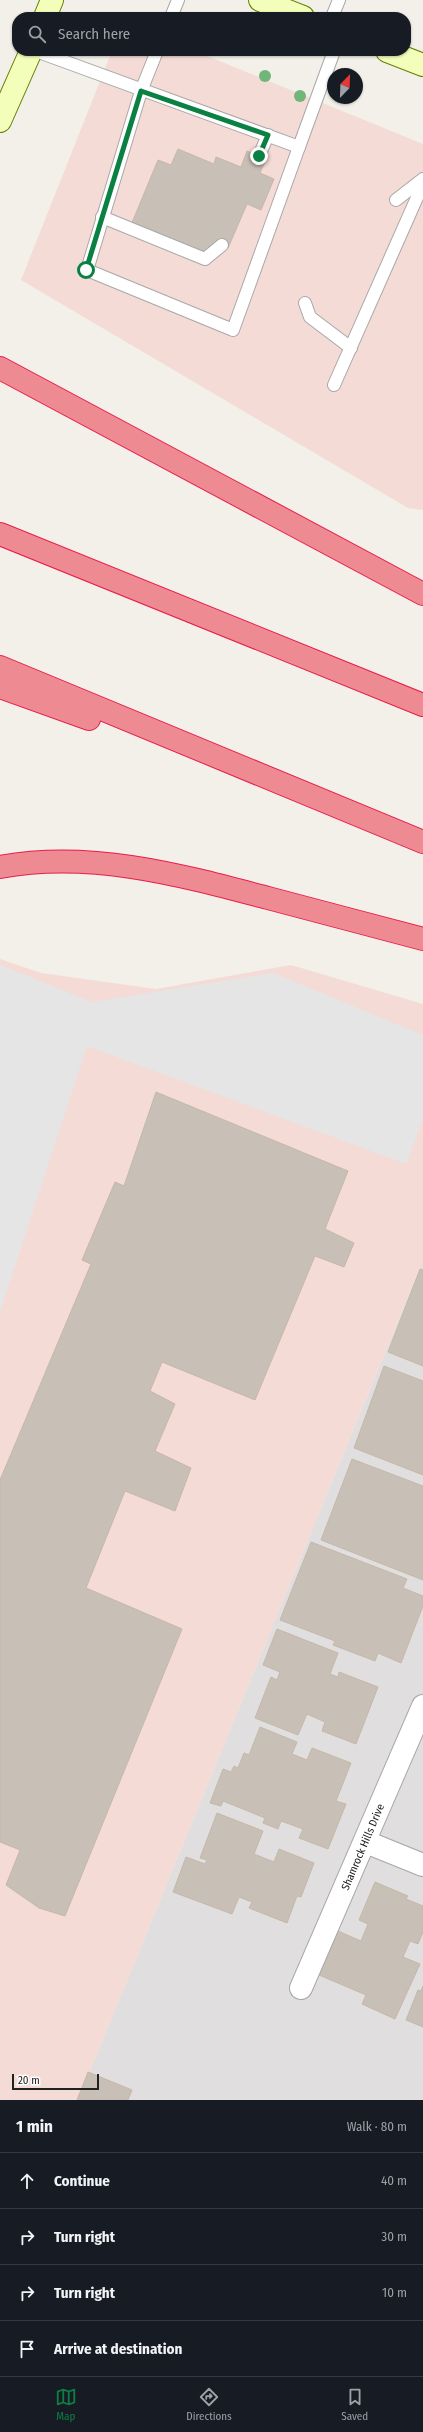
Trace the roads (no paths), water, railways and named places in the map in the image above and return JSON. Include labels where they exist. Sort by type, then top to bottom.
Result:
[{"type":"highway","points":[[0,368],[423,594]]},
{"type":"highway","points":[[0,534],[423,705]]},
{"type":"highway","points":[[0,667],[423,842]]},
{"type":"highway","points":[[0,687],[354,814]]},
{"type":"highway","points":[[0,868],[27,862],[90,862],[146,869],[221,885],[423,939]]},
{"type":"main road","points":[[47,12],[52,0]]},
{"type":"main road","points":[[263,1],[290,12]]},
{"type":"main road","points":[[0,121],[29,56]]},
{"type":"main road","points":[[399,56],[423,66]]},
{"type":"street","name":"Shamrock Hills Drive","points":[[301,1988],[366,1842],[423,1706]]},
{"type":"street","points":[[366,1842],[423,1865]]},
{"type":"lane","points":[[173,12],[178,0]]},
{"type":"lane","points":[[334,12],[339,0]]},
{"type":"lane","points":[[49,56],[141,91],[299,147]]},
{"type":"lane","points":[[155,56],[141,91],[86,270],[233,330],[332,56]]},
{"type":"lane","points":[[259,156],[268,135]]},
{"type":"lane","points":[[396,200],[423,179]]},
{"type":"lane","points":[[334,385],[423,184]]},
{"type":"lane","points":[[102,217],[205,260],[222,245]]},
{"type":"lane","points":[[305,303],[310,317],[351,348]]}]
